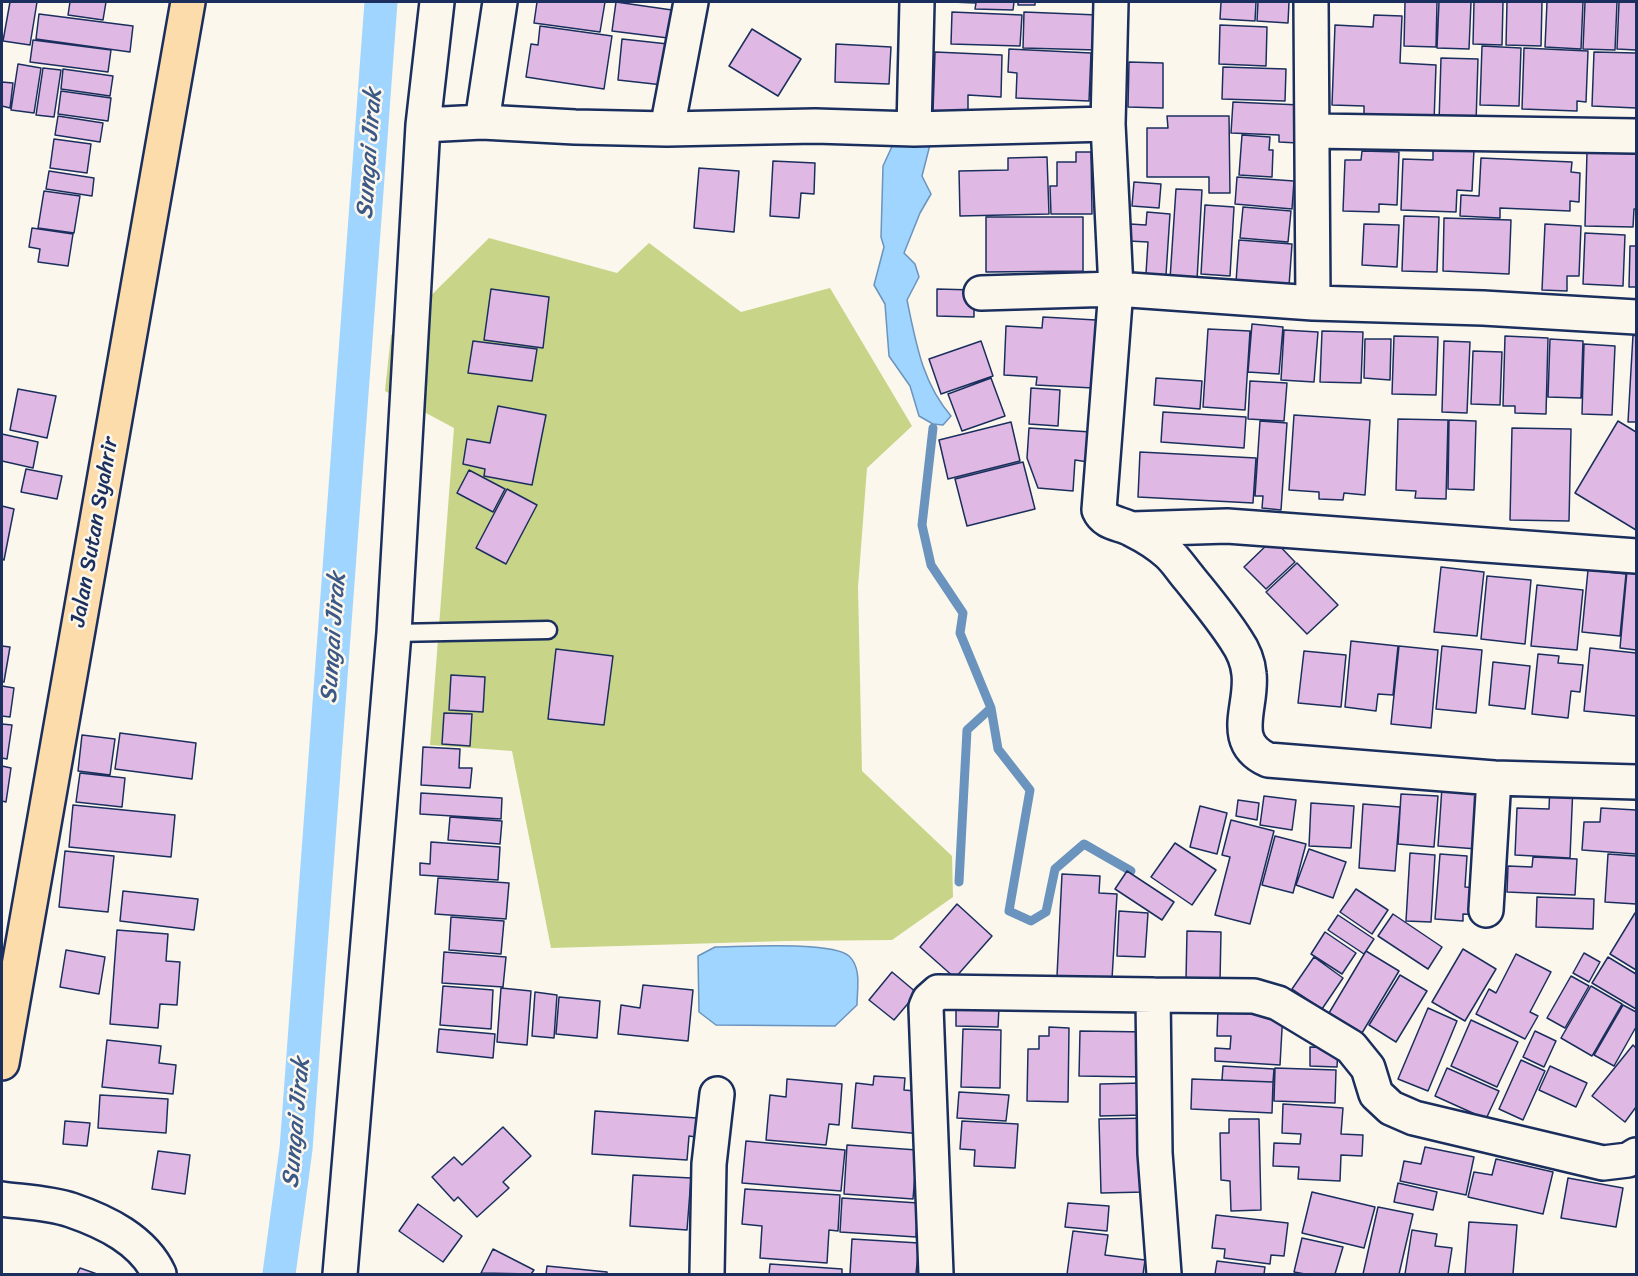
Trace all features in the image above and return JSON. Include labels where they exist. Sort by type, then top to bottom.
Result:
[{"type":"main road","name":"Jalan Sutan Syahrir","points":[[2,1063],[188,2]]},
{"type":"street","points":[[340,1275],[394,633],[423,125],[437,2]]},
{"type":"street","points":[[482,122],[500,2]]},
{"type":"street","points":[[667,129],[691,2]]},
{"type":"street","points":[[914,129],[917,2]]},
{"type":"street","points":[[1111,2],[1108,124],[1116,289],[1099,510],[1107,520],[1132,529],[1168,553],[1221,617],[1243,649],[1250,673],[1248,701],[1243,724],[1245,736],[1254,750],[1268,760],[1494,778],[1636,782]]},
{"type":"street","points":[[1311,2],[1313,303]]},
{"type":"street","points":[[423,125],[482,122],[575,128],[815,126],[914,129],[1108,124]]},
{"type":"street","points":[[1313,131],[1636,136]]},
{"type":"street","points":[[981,293],[1116,289],[1313,303],[1483,308],[1636,317]]},
{"type":"street","points":[[1132,529],[1227,526],[1636,556]]},
{"type":"street","points":[[1486,910],[1494,778]]},
{"type":"street","points":[[936,1275],[926,1007],[929,1000],[938,992],[1254,996],[1278,1003],[1351,1047],[1368,1068],[1376,1094],[1391,1108],[1414,1118],[1603,1163],[1628,1160],[1636,1155]]},
{"type":"street","points":[[1153,995],[1155,1153],[1164,1275]]},
{"type":"street","points":[[708,1275],[709,1164],[717,1094]]},
{"type":"street","points":[[2,1199],[70,1210],[128,1236],[152,1260],[159,1275]]},
{"type":"lane","points":[[394,633],[548,630]]},
{"type":"green space","points":[[489,238],[617,273],[649,243],[741,312],[830,288],[912,426],[867,468],[858,587],[862,771],[952,856],[953,897],[892,940],[551,948],[512,751],[430,745],[454,428],[385,391],[391,335]]},
{"type":"water","points":[[933,133],[922,176],[931,194],[920,213],[904,253],[915,264],[919,277],[907,300],[921,361],[933,390],[951,416],[943,425],[933,424],[919,416],[910,386],[889,356],[885,304],[874,285],[884,247],[881,237],[883,166],[894,142]]},
{"type":"water","points":[[715,947],[806,947],[839,951],[849,956],[856,967],[857,1005],[835,1026],[716,1025],[699,1012],[698,956]]},
{"type":"building","points":[[10,2],[37,2],[30,45],[3,41]]},
{"type":"building","points":[[70,2],[106,2],[103,20],[68,15]]},
{"type":"building","points":[[537,2],[605,2],[600,32],[534,23]]},
{"type":"building","points":[[616,2],[672,10],[668,38],[612,31]]},
{"type":"building","points":[[951,2],[1014,2],[1013,10],[975,9],[976,3]]},
{"type":"building","points":[[1018,2],[1035,2],[1035,5],[1018,5]]},
{"type":"building","points":[[1221,2],[1256,2],[1255,21],[1220,19]]},
{"type":"building","points":[[1258,2],[1289,2],[1288,23],[1257,21]]},
{"type":"building","points":[[1405,2],[1437,2],[1436,47],[1404,46]]},
{"type":"building","points":[[1439,2],[1471,2],[1469,49],[1437,48]]},
{"type":"building","points":[[1474,2],[1503,2],[1502,45],[1473,44]]},
{"type":"building","points":[[1507,2],[1542,2],[1541,46],[1506,45]]},
{"type":"building","points":[[1547,2],[1583,2],[1581,49],[1545,47]]},
{"type":"building","points":[[1585,2],[1617,2],[1615,50],[1583,49]]},
{"type":"building","points":[[1619,2],[1636,2],[1636,50],[1617,49]]},
{"type":"building","points":[[952,12],[1022,15],[1020,46],[951,44]]},
{"type":"building","points":[[1024,12],[1098,15],[1097,50],[1023,48]]},
{"type":"building","points":[[39,14],[133,26],[130,52],[36,39]]},
{"type":"building","points":[[1374,15],[1402,16],[1400,63],[1436,65],[1434,122],[1364,119],[1364,106],[1332,105],[1335,25],[1373,27]]},
{"type":"building","points":[[1220,25],[1267,27],[1266,66],[1219,64]]},
{"type":"building","points":[[540,26],[612,36],[604,89],[526,77],[531,44],[538,45]]},
{"type":"building","points":[[752,29],[801,59],[778,96],[729,66]]},
{"type":"building","points":[[622,39],[668,44],[663,85],[618,80]]},
{"type":"building","points":[[33,40],[111,50],[108,72],[30,62]]},
{"type":"building","points":[[836,44],[891,47],[889,84],[835,82]]},
{"type":"building","points":[[1482,46],[1521,48],[1519,106],[1480,105]]},
{"type":"building","points":[[1524,48],[1588,51],[1586,102],[1577,101],[1577,111],[1522,109]]},
{"type":"building","points":[[1009,49],[1091,53],[1089,101],[1016,98],[1017,73],[1008,72]]},
{"type":"building","points":[[935,52],[1002,55],[1001,97],[968,95],[968,114],[933,112]]},
{"type":"building","points":[[1594,52],[1636,53],[1636,108],[1592,106]]},
{"type":"building","points":[[1441,58],[1478,59],[1476,123],[1439,122]]},
{"type":"building","points":[[1129,62],[1163,63],[1163,108],[1128,107]]},
{"type":"building","points":[[18,64],[41,68],[34,113],[11,110]]},
{"type":"building","points":[[1223,67],[1286,69],[1285,101],[1222,99]]},
{"type":"building","points":[[43,68],[61,70],[54,117],[36,115]]},
{"type":"building","points":[[63,69],[113,76],[110,96],[61,89]]},
{"type":"building","points":[[2,82],[13,83],[10,108],[2,106]]},
{"type":"building","points":[[61,91],[111,98],[108,121],[58,114]]},
{"type":"building","points":[[1233,102],[1300,105],[1298,143],[1279,142],[1279,135],[1231,133]]},
{"type":"building","points":[[58,116],[103,123],[100,142],[55,135]]},
{"type":"building","points":[[1167,116],[1229,116],[1230,193],[1209,193],[1209,177],[1147,177],[1147,128],[1168,128]]},
{"type":"building","points":[[1242,135],[1270,137],[1269,150],[1273,150],[1272,177],[1239,175]]},
{"type":"building","points":[[54,139],[91,144],[87,173],[50,168]]},
{"type":"building","points":[[1433,147],[1474,149],[1472,191],[1457,190],[1456,212],[1401,210],[1403,159],[1433,160]]},
{"type":"building","points":[[1362,151],[1399,152],[1397,205],[1379,204],[1379,212],[1343,211],[1345,160],[1361,160]]},
{"type":"building","points":[[1076,152],[1091,152],[1092,214],[1051,214],[1050,186],[1057,186],[1057,162],[1076,162]]},
{"type":"building","points":[[1587,152],[1636,154],[1636,209],[1634,209],[1633,227],[1585,226]]},
{"type":"building","points":[[1047,157],[1049,214],[960,216],[959,171],[1008,170],[1008,158]]},
{"type":"building","points":[[1481,158],[1572,162],[1571,172],[1580,173],[1579,202],[1570,201],[1570,211],[1500,208],[1500,218],[1460,216],[1461,195],[1479,196]]},
{"type":"building","points":[[773,161],[815,163],[814,194],[801,193],[799,218],[770,216]]},
{"type":"building","points":[[699,168],[739,171],[734,232],[694,228]]},
{"type":"building","points":[[49,171],[94,178],[92,196],[46,189]]},
{"type":"building","points":[[1237,177],[1294,181],[1292,209],[1235,204]]},
{"type":"building","points":[[1134,182],[1161,184],[1159,208],[1132,206]]},
{"type":"building","points":[[1176,189],[1202,190],[1197,280],[1170,279]]},
{"type":"building","points":[[44,191],[80,196],[74,233],[38,228]]},
{"type":"building","points":[[1205,205],[1234,207],[1230,276],[1201,274]]},
{"type":"building","points":[[1243,207],[1291,211],[1288,242],[1240,238]]},
{"type":"building","points":[[1147,212],[1170,214],[1165,290],[1145,289],[1148,242],[1129,241],[1130,224],[1146,225]]},
{"type":"building","points":[[1404,216],[1439,217],[1437,272],[1402,271]]},
{"type":"building","points":[[986,217],[1083,217],[1083,271],[986,272]]},
{"type":"building","points":[[1444,218],[1511,220],[1509,274],[1443,271]]},
{"type":"building","points":[[1364,224],[1399,225],[1397,267],[1362,265]]},
{"type":"building","points":[[1545,224],[1581,226],[1579,276],[1567,276],[1567,291],[1542,290]]},
{"type":"building","points":[[32,228],[73,234],[68,266],[38,262],[40,249],[29,247]]},
{"type":"building","points":[[1585,233],[1625,235],[1623,286],[1583,284]]},
{"type":"building","points":[[1239,240],[1292,244],[1289,286],[1236,282]]},
{"type":"building","points":[[1630,246],[1636,246],[1636,287],[1629,287]]},
{"type":"building","points":[[491,289],[549,297],[543,348],[484,340]]},
{"type":"building","points":[[937,289],[974,290],[974,317],[937,316]]},
{"type":"building","points":[[1043,317],[1096,320],[1093,388],[1036,385],[1037,377],[1004,375],[1006,326],[1042,328]]},
{"type":"building","points":[[1252,324],[1283,327],[1279,374],[1248,372]]},
{"type":"building","points":[[1208,329],[1250,331],[1245,410],[1203,407]]},
{"type":"building","points":[[1284,330],[1318,332],[1314,382],[1281,380]]},
{"type":"building","points":[[1322,331],[1363,332],[1361,383],[1320,382]]},
{"type":"building","points":[[1633,335],[1636,336],[1636,422],[1628,422]]},
{"type":"building","points":[[1394,336],[1438,337],[1436,395],[1392,394]]},
{"type":"building","points":[[1505,336],[1548,338],[1546,414],[1515,413],[1515,406],[1503,406]]},
{"type":"building","points":[[1365,339],[1391,339],[1390,380],[1364,378]]},
{"type":"building","points":[[1550,339],[1583,341],[1581,398],[1548,397]]},
{"type":"building","points":[[473,341],[537,349],[532,381],[468,373]]},
{"type":"building","points":[[981,341],[993,376],[941,394],[929,359]]},
{"type":"building","points":[[1444,341],[1470,342],[1467,413],[1442,412]]},
{"type":"building","points":[[1584,344],[1615,346],[1612,415],[1582,414]]},
{"type":"building","points":[[1473,351],[1502,352],[1500,405],[1471,404]]},
{"type":"building","points":[[991,378],[1005,416],[962,431],[948,394]]},
{"type":"building","points":[[1156,378],[1202,381],[1200,409],[1154,405]]},
{"type":"building","points":[[1250,381],[1287,383],[1284,421],[1248,419]]},
{"type":"building","points":[[1031,388],[1060,390],[1058,426],[1029,424]]},
{"type":"building","points":[[18,389],[56,396],[47,438],[10,430]]},
{"type":"building","points":[[498,406],[546,415],[532,485],[484,476],[485,469],[463,464],[467,439],[490,443]]},
{"type":"building","points":[[1163,412],[1246,417],[1244,448],[1161,442]]},
{"type":"building","points":[[1294,415],[1370,420],[1365,495],[1344,493],[1343,500],[1319,499],[1319,492],[1289,490]]},
{"type":"building","points":[[1398,419],[1448,420],[1446,499],[1415,498],[1416,491],[1396,490]]},
{"type":"building","points":[[1449,420],[1476,421],[1474,490],[1448,489]]},
{"type":"building","points":[[1260,421],[1287,423],[1281,510],[1262,508],[1263,496],[1255,496]]},
{"type":"building","points":[[1618,421],[1636,432],[1636,530],[1575,493]]},
{"type":"building","points":[[1011,422],[1020,461],[948,479],[939,440]]},
{"type":"building","points":[[1029,428],[1091,432],[1088,462],[1075,460],[1073,491],[1038,488],[1027,458]]},
{"type":"building","points":[[1512,428],[1571,429],[1569,521],[1510,520]]},
{"type":"building","points":[[2,434],[38,442],[33,468],[2,461]]},
{"type":"building","points":[[1140,452],[1256,458],[1253,503],[1138,497]]},
{"type":"building","points":[[1023,462],[1035,509],[967,526],[955,479]]},
{"type":"building","points":[[26,469],[62,476],[57,499],[21,492]]},
{"type":"building","points":[[469,470],[505,489],[493,512],[457,493]]},
{"type":"building","points":[[507,489],[537,505],[506,564],[476,548]]},
{"type":"building","points":[[2,506],[14,509],[4,560],[2,559]]},
{"type":"building","points":[[1273,539],[1295,562],[1266,589],[1244,567]]},
{"type":"building","points":[[1628,560],[1636,561],[1636,650],[1620,648]]},
{"type":"building","points":[[1297,563],[1338,605],[1307,634],[1266,592]]},
{"type":"building","points":[[1441,567],[1484,572],[1477,636],[1434,632]]},
{"type":"building","points":[[1588,570],[1626,574],[1620,636],[1582,632]]},
{"type":"building","points":[[1487,576],[1531,580],[1525,644],[1481,639]]},
{"type":"building","points":[[1537,585],[1583,590],[1577,650],[1531,646]]},
{"type":"building","points":[[1351,641],[1398,646],[1393,695],[1378,694],[1376,711],[1345,707]]},
{"type":"building","points":[[2,646],[10,647],[4,682],[2,682]]},
{"type":"building","points":[[1399,646],[1438,650],[1431,728],[1391,724]]},
{"type":"building","points":[[1442,646],[1482,650],[1476,713],[1436,709]]},
{"type":"building","points":[[1590,648],[1636,653],[1636,716],[1584,711]]},
{"type":"building","points":[[556,649],[613,656],[604,725],[548,719]]},
{"type":"building","points":[[1304,651],[1346,655],[1341,707],[1298,703]]},
{"type":"building","points":[[1538,654],[1559,656],[1558,663],[1583,665],[1580,692],[1571,691],[1568,718],[1532,714]]},
{"type":"building","points":[[1493,662],[1530,666],[1525,709],[1489,705]]},
{"type":"building","points":[[451,675],[485,677],[483,712],[449,710]]},
{"type":"building","points":[[2,686],[14,688],[10,717],[2,716]]},
{"type":"building","points":[[444,713],[472,714],[470,746],[442,744]]},
{"type":"building","points":[[2,724],[12,725],[7,759],[2,758]]},
{"type":"building","points":[[120,733],[196,743],[192,779],[115,769]]},
{"type":"building","points":[[82,735],[115,739],[110,775],[78,771]]},
{"type":"building","points":[[423,747],[460,749],[459,768],[472,768],[470,788],[421,785]]},
{"type":"building","points":[[2,766],[11,768],[6,802],[2,801]]},
{"type":"building","points":[[80,773],[125,778],[122,807],[76,802]]},
{"type":"building","points":[[1550,784],[1573,785],[1570,858],[1515,855],[1517,808],[1549,809]]},
{"type":"building","points":[[1442,787],[1482,790],[1477,849],[1438,846]]},
{"type":"building","points":[[421,793],[502,798],[501,819],[420,814]]},
{"type":"building","points":[[1401,794],[1438,796],[1434,847],[1398,844]]},
{"type":"building","points":[[1264,796],[1296,800],[1292,830],[1260,825]]},
{"type":"building","points":[[1238,800],[1259,803],[1257,820],[1236,816]]},
{"type":"building","points":[[1311,803],[1354,806],[1351,848],[1309,846]]},
{"type":"building","points":[[1363,804],[1400,807],[1395,871],[1359,868]]},
{"type":"building","points":[[73,805],[175,815],[171,857],[69,847]]},
{"type":"building","points":[[1200,806],[1227,813],[1217,854],[1190,847]]},
{"type":"building","points":[[1601,808],[1636,810],[1636,854],[1582,850],[1584,822],[1600,822]]},
{"type":"building","points":[[450,817],[502,821],[500,844],[448,840]]},
{"type":"building","points":[[1231,820],[1274,831],[1250,924],[1215,915],[1230,857],[1222,855]]},
{"type":"building","points":[[1275,836],[1306,844],[1293,893],[1262,885]]},
{"type":"building","points":[[431,842],[500,847],[498,880],[420,875],[420,863],[430,864]]},
{"type":"building","points":[[1175,843],[1216,870],[1192,905],[1151,877]]},
{"type":"building","points":[[1309,849],[1346,862],[1333,898],[1296,885]]},
{"type":"building","points":[[65,851],[114,856],[108,912],[59,907]]},
{"type":"building","points":[[1410,853],[1435,855],[1431,922],[1406,921]]},
{"type":"building","points":[[1440,854],[1467,856],[1465,887],[1481,888],[1479,915],[1463,914],[1463,921],[1435,919]]},
{"type":"building","points":[[1608,854],[1636,856],[1636,904],[1605,902]]},
{"type":"building","points":[[1533,857],[1577,859],[1575,895],[1507,892],[1508,866],[1532,867]]},
{"type":"building","points":[[1127,871],[1174,902],[1162,920],[1115,889]]},
{"type":"building","points":[[1062,874],[1100,876],[1099,893],[1117,894],[1112,979],[1057,976]]},
{"type":"building","points":[[438,878],[509,883],[506,919],[435,914]]},
{"type":"building","points":[[1356,889],[1388,910],[1372,934],[1340,912]]},
{"type":"building","points":[[123,891],[198,899],[194,930],[120,921]]},
{"type":"building","points":[[1537,897],[1594,899],[1593,929],[1536,927]]},
{"type":"building","points":[[957,904],[992,936],[955,978],[920,947]]},
{"type":"building","points":[[1119,911],[1148,913],[1145,957],[1117,956]]},
{"type":"building","points":[[1636,913],[1636,970],[1610,954]]},
{"type":"building","points":[[1393,914],[1442,947],[1428,969],[1378,936]]},
{"type":"building","points":[[1338,915],[1374,939],[1364,954],[1328,930]]},
{"type":"building","points":[[451,917],[504,921],[501,954],[449,950]]},
{"type":"building","points":[[117,930],[168,934],[166,961],[180,962],[177,1005],[160,1004],[158,1028],[110,1024]]},
{"type":"building","points":[[1187,931],[1221,932],[1220,981],[1186,980]]},
{"type":"building","points":[[1325,932],[1356,953],[1342,974],[1311,954]]},
{"type":"building","points":[[1463,949],[1496,969],[1465,1021],[1432,1002]]},
{"type":"building","points":[[66,950],[105,957],[99,994],[60,987]]},
{"type":"building","points":[[1366,951],[1399,971],[1362,1033],[1329,1013]]},
{"type":"building","points":[[444,952],[506,957],[503,987],[442,983]]},
{"type":"building","points":[[1584,953],[1600,962],[1589,982],[1573,973]]},
{"type":"building","points":[[1516,954],[1551,972],[1530,1012],[1538,1016],[1525,1039],[1476,1014],[1489,989],[1496,993]]},
{"type":"building","points":[[1314,957],[1343,978],[1322,1009],[1292,989]]},
{"type":"building","points":[[1608,957],[1636,974],[1636,1009],[1592,983]]},
{"type":"building","points":[[892,972],[917,993],[894,1020],[869,1000]]},
{"type":"building","points":[[1400,975],[1427,991],[1396,1042],[1369,1025]]},
{"type":"building","points":[[1571,976],[1589,986],[1565,1028],[1547,1018]]},
{"type":"building","points":[[643,985],[693,990],[688,1041],[618,1034],[621,1005],[640,1008]]},
{"type":"building","points":[[443,986],[493,990],[491,1029],[440,1025]]},
{"type":"building","points":[[1591,986],[1622,1004],[1592,1056],[1561,1038]]},
{"type":"building","points":[[501,988],[531,991],[527,1045],[497,1042]]},
{"type":"building","points":[[535,992],[557,995],[554,1038],[532,1036]]},
{"type":"building","points":[[559,997],[600,1001],[597,1038],[556,1034]]},
{"type":"building","points":[[1623,1005],[1636,1012],[1636,1027],[1614,1066],[1594,1055]]},
{"type":"building","points":[[956,1006],[999,1007],[998,1027],[956,1026]]},
{"type":"building","points":[[1218,1008],[1283,1011],[1280,1065],[1215,1061],[1215,1048],[1230,1049],[1231,1036],[1217,1036]]},
{"type":"building","points":[[1428,1008],[1457,1021],[1428,1091],[1398,1079]]},
{"type":"building","points":[[1471,1020],[1518,1042],[1497,1087],[1451,1066]]},
{"type":"building","points":[[1049,1027],[1069,1028],[1068,1102],[1027,1101],[1028,1049],[1039,1049],[1039,1036],[1049,1036]]},
{"type":"building","points":[[439,1029],[495,1034],[493,1058],[437,1052]]},
{"type":"building","points":[[963,1029],[1001,1030],[1000,1088],[961,1087]]},
{"type":"building","points":[[1080,1031],[1147,1032],[1146,1077],[1079,1076]]},
{"type":"building","points":[[1535,1031],[1556,1041],[1544,1067],[1523,1057]]},
{"type":"building","points":[[107,1040],[161,1046],[159,1063],[176,1065],[173,1094],[102,1087]]},
{"type":"building","points":[[1633,1045],[1636,1048],[1636,1107],[1625,1122],[1592,1096]]},
{"type":"building","points":[[1310,1047],[1338,1048],[1337,1067],[1310,1066]]},
{"type":"building","points":[[1521,1060],[1545,1071],[1523,1120],[1499,1109]]},
{"type":"building","points":[[1223,1066],[1274,1069],[1273,1082],[1222,1080]]},
{"type":"building","points":[[1550,1066],[1587,1083],[1576,1107],[1539,1090]]},
{"type":"building","points":[[1275,1068],[1336,1070],[1335,1103],[1274,1101]]},
{"type":"building","points":[[1447,1068],[1499,1091],[1486,1119],[1435,1096]]},
{"type":"building","points":[[874,1076],[905,1078],[904,1090],[926,1092],[923,1134],[852,1128],[856,1083],[873,1085]]},
{"type":"building","points":[[787,1079],[842,1084],[839,1125],[829,1124],[826,1145],[766,1140],[770,1095],[786,1097]]},
{"type":"building","points":[[1192,1079],[1273,1082],[1272,1113],[1191,1109]]},
{"type":"building","points":[[1142,1083],[1143,1115],[1100,1116],[1100,1084]]},
{"type":"building","points":[[959,1092],[1009,1095],[1006,1121],[957,1118]]},
{"type":"building","points":[[100,1095],[168,1099],[166,1133],[98,1128]]},
{"type":"building","points":[[1283,1104],[1343,1108],[1341,1134],[1363,1135],[1362,1156],[1341,1155],[1340,1181],[1298,1179],[1299,1167],[1273,1166],[1274,1143],[1300,1144],[1301,1134],[1282,1133]]},
{"type":"building","points":[[595,1111],[697,1118],[696,1137],[689,1136],[687,1160],[592,1154]]},
{"type":"building","points":[[1150,1118],[1144,1192],[1101,1193],[1099,1119]]},
{"type":"building","points":[[1229,1119],[1259,1119],[1261,1210],[1231,1211],[1230,1181],[1221,1180],[1220,1133],[1229,1133]]},
{"type":"building","points":[[65,1121],[90,1123],[87,1146],[63,1144]]},
{"type":"building","points":[[962,1121],[1018,1124],[1015,1168],[974,1166],[975,1150],[960,1149]]},
{"type":"building","points":[[503,1127],[531,1156],[503,1182],[509,1188],[477,1217],[458,1197],[454,1201],[432,1177],[454,1157],[462,1165]]},
{"type":"building","points":[[746,1141],[845,1150],[841,1191],[742,1183]]},
{"type":"building","points":[[847,1145],[917,1150],[913,1199],[844,1194]]},
{"type":"building","points":[[1425,1147],[1474,1157],[1466,1195],[1400,1181],[1404,1161],[1421,1164]]},
{"type":"building","points":[[158,1151],[190,1155],[185,1194],[152,1189]]},
{"type":"building","points":[[1496,1159],[1553,1172],[1543,1214],[1468,1197],[1474,1172],[1492,1175]]},
{"type":"building","points":[[633,1175],[691,1178],[687,1230],[630,1226]]},
{"type":"building","points":[[1568,1178],[1623,1188],[1616,1227],[1561,1218]]},
{"type":"building","points":[[1398,1183],[1437,1192],[1433,1210],[1394,1202]]},
{"type":"building","points":[[745,1189],[840,1195],[838,1231],[829,1230],[827,1263],[760,1258],[762,1226],[742,1224]]},
{"type":"building","points":[[1312,1192],[1375,1207],[1364,1248],[1302,1233]]},
{"type":"building","points":[[842,1198],[918,1203],[916,1237],[840,1232]]},
{"type":"building","points":[[1068,1203],[1109,1206],[1107,1231],[1065,1227]]},
{"type":"building","points":[[418,1204],[462,1236],[443,1262],[399,1231]]},
{"type":"building","points":[[1378,1207],[1413,1214],[1399,1274],[1363,1274]]},
{"type":"building","points":[[1216,1215],[1288,1223],[1284,1256],[1271,1255],[1270,1264],[1224,1258],[1225,1249],[1212,1248]]},
{"type":"building","points":[[1469,1222],[1517,1225],[1513,1274],[1465,1274]]},
{"type":"building","points":[[1412,1230],[1437,1234],[1435,1246],[1452,1248],[1448,1274],[1405,1274]]},
{"type":"building","points":[[1073,1231],[1108,1235],[1105,1255],[1145,1260],[1143,1274],[1067,1274]]},
{"type":"building","points":[[1302,1238],[1343,1247],[1335,1274],[1294,1272]]},
{"type":"building","points":[[852,1239],[919,1243],[916,1274],[850,1274]]},
{"type":"building","points":[[493,1249],[534,1270],[531,1274],[481,1273]]},
{"type":"building","points":[[1217,1261],[1265,1267],[1264,1274],[1215,1274]]},
{"type":"building","points":[[770,1264],[842,1269],[842,1274],[769,1274]]},
{"type":"building","points":[[547,1266],[607,1272],[607,1274],[546,1274]]},
{"type":"building","points":[[80,1268],[97,1274],[77,1274]]},
{"type":"waterway","name":"Sungai Jirak","points":[[279,1274],[296,1149],[381,2]]},
{"type":"waterway","points":[[933,428],[922,525],[931,565],[963,613],[960,633],[991,708],[998,749],[1030,790],[1009,911],[1031,921],[1046,912],[1055,869],[1084,844],[1131,871]]},
{"type":"waterway","points":[[959,882],[967,730],[991,708]]}]
